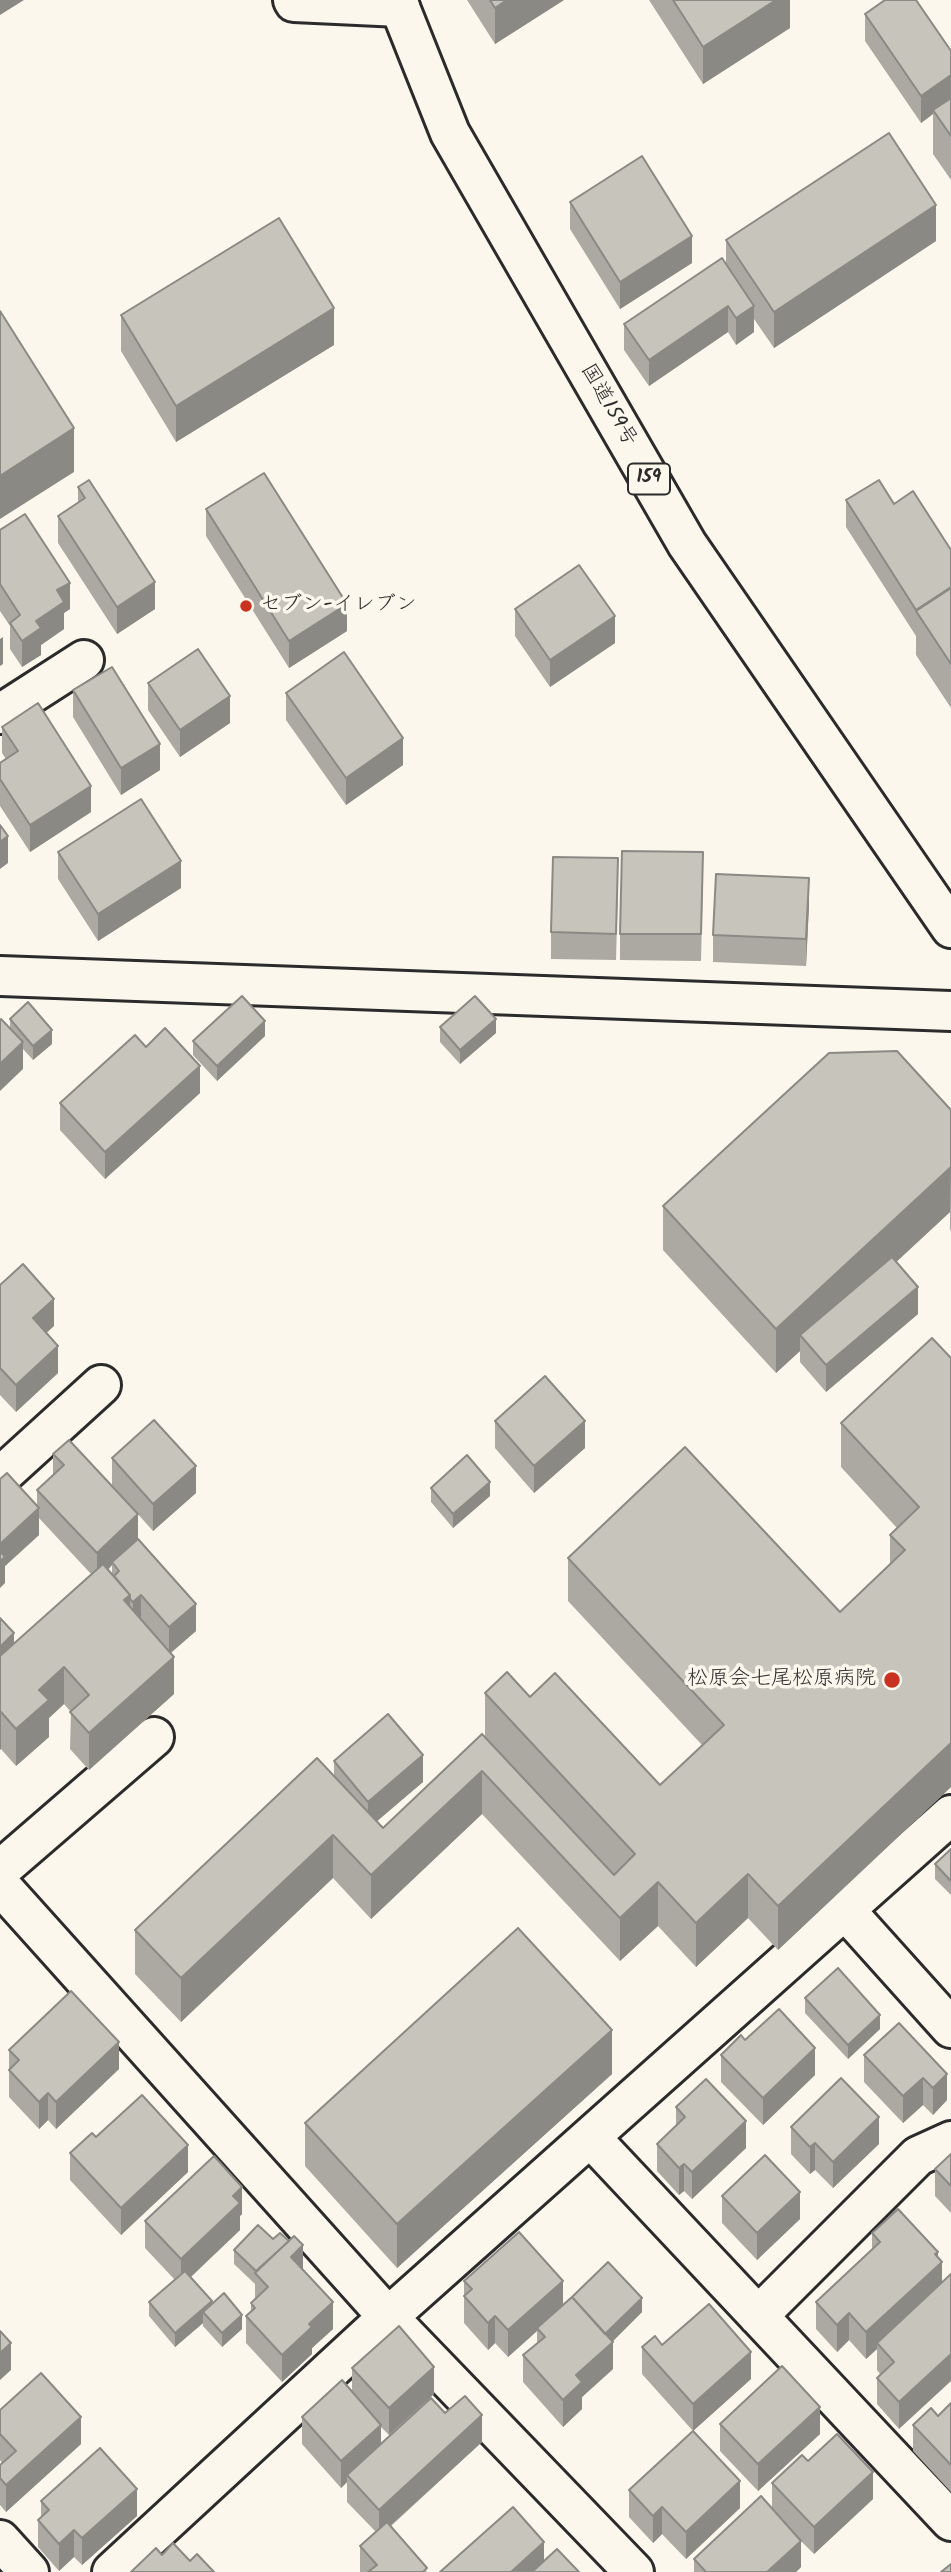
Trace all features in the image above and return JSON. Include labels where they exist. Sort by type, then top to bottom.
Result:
[{"type":"main road","points":[[293,0],[398,3]]},
{"type":"main road","name":"国道159号","points":[[398,3],[450,133],[687,544],[951,928]]},
{"type":"main road","points":[[0,714],[84,660]]},
{"type":"main road","points":[[0,976],[951,1011]]},
{"type":"main road","points":[[0,1477],[101,1385]]},
{"type":"main road","points":[[0,1870],[154,1737]]},
{"type":"main road","points":[[112,2572],[388,2317],[951,1815]]},
{"type":"main road","points":[[0,1885],[388,2317],[634,2572]]},
{"type":"main road","points":[[845,1910],[951,2028]]},
{"type":"main road","points":[[590,2137],[951,2521]]},
{"type":"main road","points":[[758,2316],[918,2156],[951,2141]]},
{"type":"main road","points":[[0,2540],[29,2572]]},
{"type":"building","points":[[490,0],[507,0],[495,8]]},
{"type":"building","points":[[673,0],[776,0],[703,47]]},
{"type":"building","points":[[885,0],[916,0],[951,51],[951,75],[921,96],[865,14]]},
{"type":"building","points":[[951,98],[951,136],[933,110]]},
{"type":"building","points":[[889,133],[936,205],[774,312],[726,240]]},
{"type":"building","points":[[642,156],[692,236],[620,282],[570,202]]},
{"type":"building","points":[[279,218],[334,308],[176,406],[121,315]]},
{"type":"building","points":[[722,258],[754,306],[736,318],[728,306],[649,360],[624,324]]},
{"type":"building","points":[[0,311],[74,428],[0,476]]},
{"type":"building","points":[[264,473],[347,604],[289,641],[206,509]]},
{"type":"building","points":[[89,480],[155,582],[117,607],[58,516],[85,498],[78,487]]},
{"type":"building","points":[[879,480],[894,504],[913,491],[951,550],[951,587],[916,610],[846,500]]},
{"type":"building","points":[[25,514],[70,583],[57,590],[64,602],[36,621],[41,628],[22,641],[10,623],[20,615],[0,584],[0,530]]},
{"type":"building","points":[[579,565],[615,616],[550,660],[515,609]]},
{"type":"building","points":[[951,588],[951,664],[916,611]]},
{"type":"building","points":[[198,649],[230,696],[180,730],[148,683]]},
{"type":"building","points":[[344,652],[403,738],[346,778],[286,693]]},
{"type":"building","points":[[112,667],[160,744],[121,768],[73,690]]},
{"type":"building","points":[[38,703],[91,786],[30,825],[0,779],[0,763],[18,751],[2,727]]},
{"type":"building","points":[[141,799],[181,861],[98,914],[58,852]]},
{"type":"building","points":[[0,825],[8,836],[0,842]]},
{"type":"building","points":[[622,851],[703,852],[701,934],[620,934]]},
{"type":"building","points":[[553,857],[618,858],[616,934],[551,932]]},
{"type":"building","points":[[716,874],[809,878],[806,939],[713,935]]},
{"type":"building","points":[[242,996],[265,1021],[217,1066],[193,1041]]},
{"type":"building","points":[[475,996],[496,1019],[460,1050],[440,1027]]},
{"type":"building","points":[[28,1002],[52,1030],[33,1046],[10,1019]]},
{"type":"building","points":[[0,1020],[23,1042],[0,1064]]},
{"type":"building","points":[[165,1028],[200,1066],[105,1152],[60,1103],[135,1035],[146,1047]]},
{"type":"building","points":[[897,1051],[951,1110],[951,1167],[776,1329],[663,1206],[829,1053]]},
{"type":"building","points":[[892,1257],[918,1287],[826,1365],[800,1335]]},
{"type":"building","points":[[23,1264],[54,1299],[33,1318],[58,1346],[16,1385],[0,1368],[0,1285]]},
{"type":"building","points":[[932,1338],[951,1358],[951,1743],[778,1906],[748,1874],[696,1923],[658,1882],[620,1918],[482,1771],[371,1875],[333,1835],[181,1978],[135,1930],[317,1758],[383,1828],[482,1734],[614,1875],[635,1854],[485,1693],[507,1672],[530,1697],[555,1673],[660,1785],[724,1725],[568,1558],[685,1447],[840,1612],[905,1550],[890,1535],[919,1507],[841,1423]]},
{"type":"building","points":[[545,1376],[585,1421],[534,1466],[495,1421]]},
{"type":"building","points":[[154,1420],[196,1466],[153,1504],[112,1458]]},
{"type":"building","points":[[69,1440],[138,1514],[97,1553],[37,1490],[64,1465],[53,1454]]},
{"type":"building","points":[[467,1455],[490,1482],[453,1514],[431,1488]]},
{"type":"building","points":[[7,1473],[39,1508],[0,1544],[0,1479]]},
{"type":"building","points":[[138,1539],[196,1604],[169,1627],[141,1595],[133,1602],[114,1576],[119,1571],[112,1562]]},
{"type":"building","points":[[103,1564],[130,1595],[124,1600],[174,1657],[89,1733],[70,1712],[89,1695],[64,1667],[39,1690],[49,1700],[16,1729],[0,1713],[0,1656]]},
{"type":"building","points":[[0,1618],[14,1633],[0,1647]]},
{"type":"building","points":[[388,1714],[423,1755],[368,1802],[334,1761]]},
{"type":"building","points":[[951,1849],[951,1881],[935,1864]]},
{"type":"building","points":[[518,1928],[612,2030],[397,2224],[305,2123]]},
{"type":"building","points":[[838,1968],[880,2015],[848,2045],[805,1998]]},
{"type":"building","points":[[71,1991],[119,2042],[56,2102],[48,2093],[39,2102],[9,2070],[19,2060],[9,2050]]},
{"type":"building","points":[[779,2009],[815,2048],[763,2098],[721,2055],[741,2035],[745,2040]]},
{"type":"building","points":[[899,2023],[947,2074],[933,2088],[923,2078],[903,2096],[864,2055]]},
{"type":"building","points":[[841,2078],[879,2117],[833,2162],[815,2143],[810,2147],[791,2127]]},
{"type":"building","points":[[706,2079],[746,2121],[692,2172],[684,2164],[679,2168],[657,2144],[685,2117],[676,2107]]},
{"type":"building","points":[[142,2095],[188,2145],[121,2208],[70,2153],[92,2133],[96,2137]]},
{"type":"building","points":[[951,2154],[951,2186],[935,2169]]},
{"type":"building","points":[[765,2155],[800,2192],[757,2233],[722,2196]]},
{"type":"building","points":[[214,2156],[242,2187],[233,2196],[240,2203],[181,2259],[145,2221]]},
{"type":"building","points":[[898,2209],[938,2252],[935,2254],[942,2262],[866,2332],[849,2313],[837,2325],[816,2302],[880,2242],[872,2233]]},
{"type":"building","points":[[258,2225],[273,2239],[280,2233],[289,2241],[256,2271],[234,2250]]},
{"type":"building","points":[[519,2232],[563,2281],[508,2330],[495,2316],[488,2323],[464,2296],[472,2289],[464,2281]]},
{"type":"building","points":[[294,2236],[303,2245],[291,2257],[333,2302],[309,2324],[312,2327],[282,2355],[246,2316],[255,2308],[251,2303],[268,2287],[255,2273]]},
{"type":"building","points":[[608,2262],[642,2298],[605,2334],[572,2297]]},
{"type":"building","points":[[185,2271],[212,2301],[175,2333],[149,2302]]},
{"type":"building","points":[[951,2274],[951,2354],[899,2402],[877,2378],[894,2362],[877,2343]]},
{"type":"building","points":[[224,2293],[242,2315],[222,2333],[203,2312]]},
{"type":"building","points":[[572,2297],[613,2342],[576,2375],[582,2382],[563,2400],[523,2355],[545,2337],[537,2328]]},
{"type":"building","points":[[709,2304],[751,2352],[693,2404],[642,2347],[655,2336],[662,2345]]},
{"type":"building","points":[[399,2326],[434,2367],[389,2408],[352,2368]]},
{"type":"building","points":[[0,2331],[11,2343],[0,2353]]},
{"type":"building","points":[[782,2366],[820,2407],[758,2464],[720,2424]]},
{"type":"building","points":[[41,2373],[81,2417],[6,2485],[0,2478],[0,2465],[16,2451],[0,2434],[0,2410]]},
{"type":"building","points":[[342,2380],[381,2425],[341,2461],[302,2417]]},
{"type":"building","points":[[465,2396],[482,2415],[379,2510],[347,2475],[431,2398],[445,2413]]},
{"type":"building","points":[[951,2403],[951,2465],[913,2425],[931,2408],[938,2416]]},
{"type":"building","points":[[693,2431],[740,2481],[686,2532],[662,2507],[653,2516],[629,2490]]},
{"type":"building","points":[[837,2434],[873,2472],[814,2527],[772,2483],[802,2455],[808,2461]]},
{"type":"building","points":[[100,2448],[137,2489],[82,2538],[74,2530],[59,2544],[38,2520],[49,2510],[41,2501]]},
{"type":"building","points":[[761,2496],[801,2541],[767,2572],[706,2572],[694,2559]]},
{"type":"building","points":[[513,2507],[544,2542],[511,2572],[440,2572]]},
{"type":"building","points":[[387,2522],[427,2568],[423,2572],[368,2572],[377,2565],[360,2546]]},
{"type":"building","points":[[173,2543],[190,2561],[197,2554],[214,2572],[131,2572],[156,2548],[162,2555]]},
{"type":"building","points":[[557,2549],[579,2572],[532,2572]]},
{"type":"building","points":[[951,2564],[951,2572],[941,2572]]},
{"type":"place","name":"セブン-イレブン","points":[[246,606]]},
{"type":"place","name":"松原会七尾松原病院","points":[[892,1680]]}]
